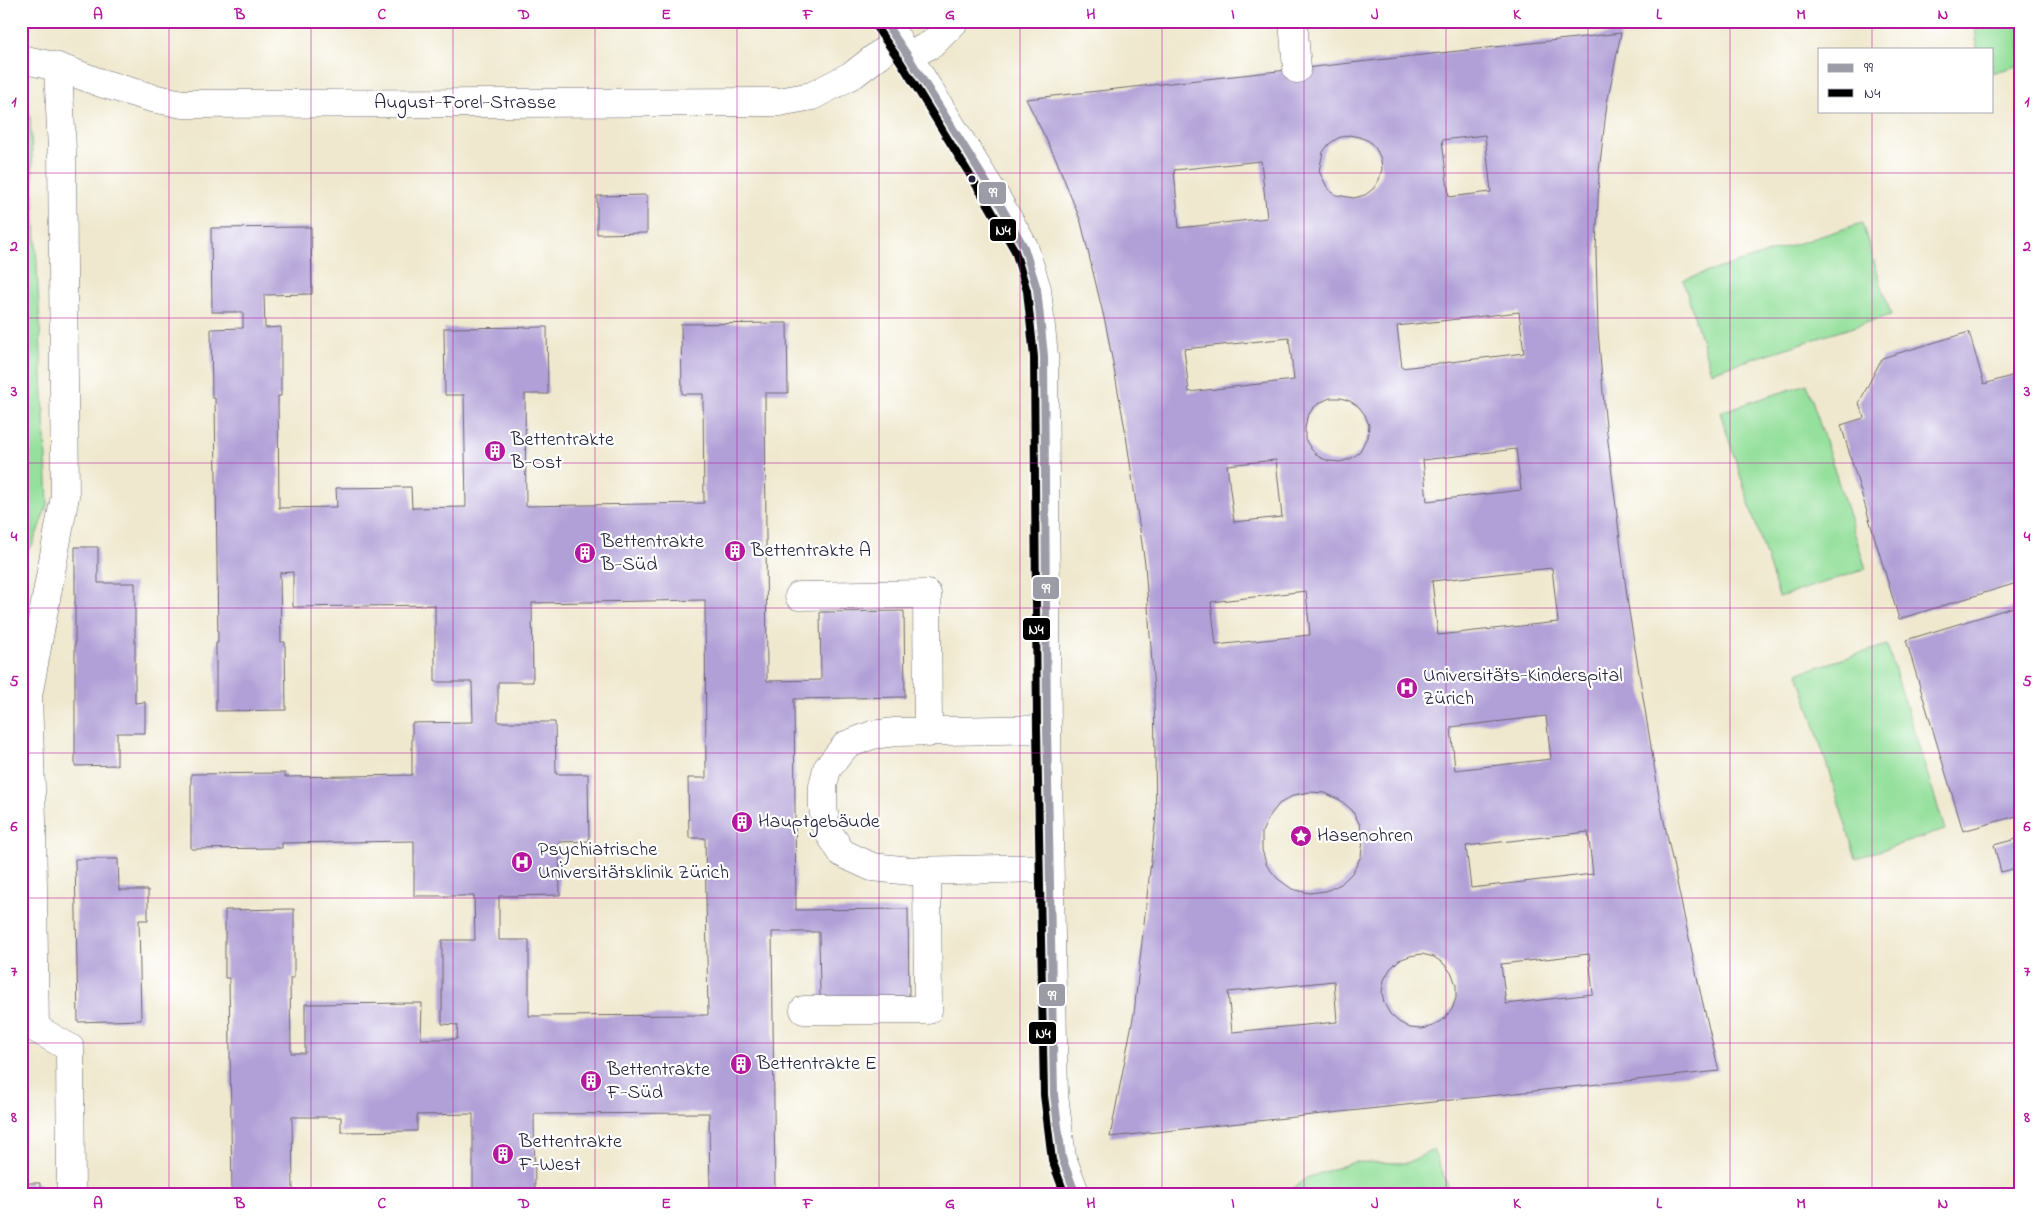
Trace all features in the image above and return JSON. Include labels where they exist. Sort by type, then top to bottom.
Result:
[{"type":"street","name":"August-Forel-Strasse","points":[[21,59],[58,67],[101,83],[152,98],[183,104],[779,102],[812,96],[854,74],[897,39],[932,44],[955,21]]},
{"type":"street","points":[[1293,21],[1297,68]]},
{"type":"street","points":[[897,39],[998,200],[1020,239],[1037,289],[1044,356],[1047,729],[1054,1095],[1062,1158],[1076,1195]]},
{"type":"street","points":[[58,67],[62,150],[65,496],[25,696],[28,1028],[70,1048],[71,1195]]},
{"type":"street","points":[[800,596],[927,594],[928,733]]},
{"type":"street","points":[[1047,729],[928,733],[896,732],[872,735],[846,745],[827,769],[823,786],[823,807],[826,828],[842,853],[872,867],[927,870],[1049,868]]},
{"type":"street","points":[[804,1010],[928,1010],[927,870]]},
{"type":"green space","points":[[1975,21],[2020,21],[2020,65],[1994,72],[1994,48],[1977,48]]},
{"type":"green space","points":[[21,102],[30,114],[48,503],[32,546],[21,556]]},
{"type":"green space","points":[[1862,223],[1891,315],[1711,372],[1683,280]]},
{"type":"green space","points":[[1807,384],[1866,569],[1779,597],[1720,412]]},
{"type":"green space","points":[[1887,645],[1945,830],[1856,858],[1798,673]]},
{"type":"green space","points":[[1433,1150],[1452,1195],[1285,1195],[1306,1178],[1354,1162],[1407,1163]]},
{"type":"building","points":[[1621,33],[1607,103],[1599,172],[1596,252],[1598,331],[1605,417],[1628,605],[1660,802],[1719,1071],[1110,1137],[1134,1013],[1156,816],[1154,691],[1145,564],[1125,429],[1106,326],[1081,222],[1056,159],[1026,99]],"holes":[[[1349,135],[1369,141],[1381,159],[1382,169],[1379,180],[1373,189],[1365,195],[1354,198],[1336,195],[1328,189],[1319,171],[1323,152],[1329,144],[1338,138]],[[1485,135],[1491,192],[1449,197],[1442,140]],[[1261,161],[1267,218],[1179,228],[1174,170]],[[1519,312],[1524,353],[1402,368],[1397,326]],[[1289,338],[1294,380],[1189,392],[1184,349]],[[1330,398],[1341,398],[1359,407],[1365,415],[1369,425],[1368,435],[1359,453],[1350,459],[1340,462],[1329,461],[1319,457],[1305,439],[1307,417],[1313,408],[1321,402]],[[1516,449],[1521,490],[1427,501],[1423,460]],[[1276,460],[1282,517],[1234,522],[1227,465]],[[1552,568],[1558,622],[1438,635],[1432,581]],[[1306,591],[1310,635],[1216,645],[1211,602]],[[1546,716],[1551,759],[1455,770],[1451,727]],[[1310,792],[1325,793],[1340,800],[1352,810],[1360,825],[1363,841],[1361,856],[1353,872],[1341,884],[1326,891],[1309,893],[1292,889],[1278,879],[1267,866],[1262,850],[1262,832],[1269,817],[1279,804],[1294,795]],[[1588,832],[1593,874],[1471,888],[1466,846]],[[1422,954],[1434,957],[1444,964],[1452,974],[1456,985],[1456,998],[1452,1009],[1444,1019],[1433,1026],[1422,1029],[1410,1028],[1399,1022],[1390,1014],[1384,1003],[1382,992],[1384,980],[1390,969],[1399,960],[1410,956]],[[1589,954],[1593,994],[1506,1004],[1501,964]],[[1334,981],[1337,1022],[1232,1032],[1228,992]]]},
{"type":"building","points":[[647,195],[647,233],[597,234],[597,196]]},
{"type":"building","points":[[311,227],[312,294],[264,295],[265,328],[281,327],[281,396],[278,396],[279,508],[337,507],[336,488],[411,487],[412,508],[466,507],[464,395],[445,395],[444,328],[547,327],[548,394],[525,394],[526,506],[704,503],[703,394],[682,394],[681,324],[787,323],[788,393],[765,393],[767,681],[821,680],[820,612],[904,611],[905,697],[794,699],[796,910],[908,909],[909,996],[820,997],[819,932],[772,932],[775,1195],[710,1195],[709,1113],[534,1114],[535,1195],[473,1195],[473,1114],[417,1115],[417,1131],[341,1132],[341,1117],[292,1117],[293,1195],[232,1195],[229,978],[225,978],[225,910],[294,909],[294,978],[290,978],[291,1053],[305,1053],[305,1004],[422,1003],[421,1039],[457,1039],[458,1025],[442,1024],[442,940],[475,940],[474,896],[414,896],[414,841],[282,843],[282,848],[191,849],[191,774],[285,773],[285,777],[412,775],[412,723],[473,722],[472,682],[435,682],[435,605],[293,607],[293,572],[280,573],[281,642],[285,642],[286,710],[216,711],[216,643],[218,643],[215,398],[212,398],[211,329],[243,328],[243,312],[212,312],[211,228]],"holes":[[[705,600],[706,778],[688,778],[689,838],[705,838],[708,1015],[529,1016],[529,940],[499,940],[499,896],[560,895],[559,842],[589,841],[588,774],[556,774],[555,722],[498,722],[498,682],[533,682],[532,603]]]},
{"type":"building","points":[[1969,332],[1984,384],[2018,374],[2020,378],[2020,582],[1899,619],[1841,425],[1864,418],[1859,403],[1882,358]]},
{"type":"building","points":[[75,547],[98,547],[98,583],[135,583],[135,703],[145,702],[145,733],[117,733],[117,765],[75,766]]},
{"type":"building","points":[[2020,605],[2020,815],[1963,831],[1906,640]]},
{"type":"building","points":[[2020,838],[2020,867],[2001,872],[1994,845]]},
{"type":"building","points":[[75,859],[118,859],[119,890],[148,890],[148,920],[139,920],[141,1020],[78,1022]]},
{"type":"building","points":[[21,1183],[40,1183],[40,1195],[21,1195]]},
{"type":"transit line","name":"99","points":[[884,21],[908,56],[998,201],[1024,247],[1037,289],[1044,356],[1047,729],[1054,1095],[1062,1158],[1076,1195]]},
{"type":"transit line","name":"N4","points":[[876,27],[900,61],[1015,251],[1027,291],[1034,357],[1037,729],[1044,1095],[1052,1160],[1065,1195]]},
{"type":"place","name":"Bettentrakte B-Ost","points":[[495,451]]},
{"type":"place","name":"Bettentrakte A","points":[[735,551]]},
{"type":"place","name":"Bettentrakte B-Süd","points":[[585,553]]},
{"type":"place","name":"Universitäts-Kinderspital Zürich","points":[[1407,688]]},
{"type":"place","name":"Hauptgebäude","points":[[742,822]]},
{"type":"place","name":"Hasenohren","points":[[1301,836]]},
{"type":"place","name":"Psychiatrische Universitätsklinik Zürich","points":[[522,862]]},
{"type":"place","name":"Bettentrakte E","points":[[741,1064]]},
{"type":"place","name":"Bettentrakte F-Süd","points":[[591,1081]]},
{"type":"place","name":"Bettentrakte F-West","points":[[503,1154]]}]
